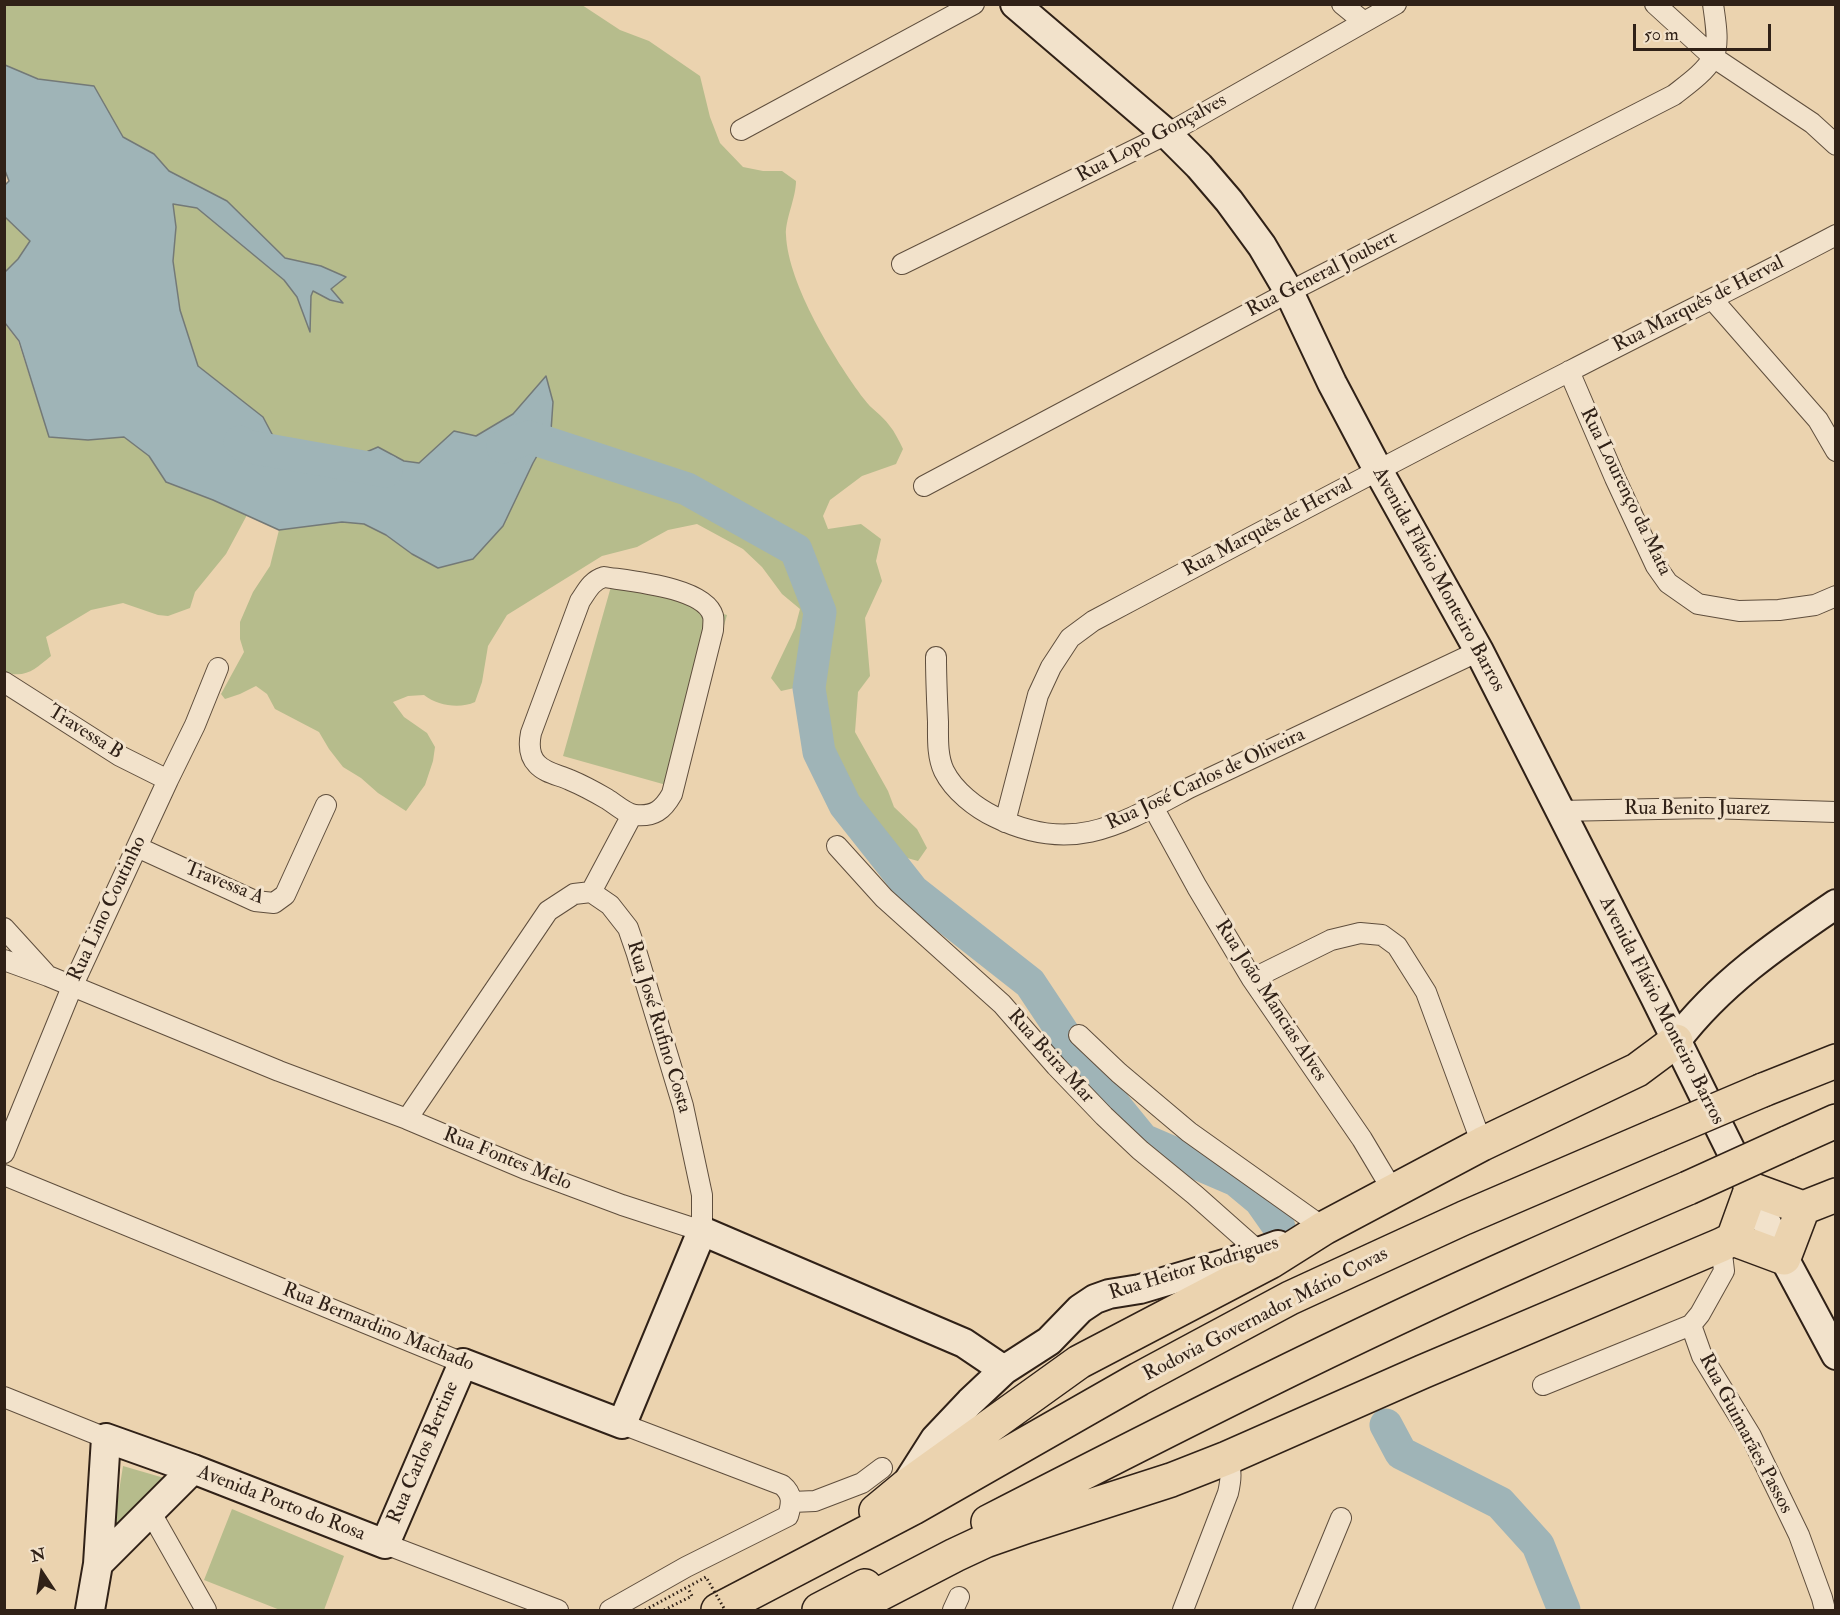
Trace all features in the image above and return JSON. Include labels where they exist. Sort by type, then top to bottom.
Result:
[{"type":"highway","points":[[824,1555],[893,1477],[1079,1362],[1291,1244],[1482,1144],[1637,1070],[1676,1041]]},
{"type":"highway","name":"Rodovia Governador Mário Covas","points":[[708,1599],[824,1555],[913,1508],[1139,1379],[1290,1298],[1464,1218],[1836,1061]]},
{"type":"highway","points":[[819,1611],[1164,1432],[1379,1327],[1525,1259],[1836,1121]]},
{"type":"highway","points":[[1727,1242],[1751,1189],[1803,1208],[1836,1195]]},
{"type":"highway","points":[[849,1611],[955,1555],[1028,1526],[1171,1480],[1227,1458],[1433,1367],[1727,1242],[1784,1258],[1803,1208]]},
{"type":"main road","name":"Avenida Flávio Monteiro Barros","points":[[1015,4],[1167,134],[1229,201],[1262,246],[1289,292],[1332,383],[1378,470],[1479,651],[1784,1258],[1836,1355]]},
{"type":"main road","points":[[1676,1041],[1694,1017],[1716,994],[1772,947],[1836,904]]},
{"type":"main road","name":"Rua Fontes Melo","points":[[702,1231],[964,1342],[1004,1370]]},
{"type":"main road","name":"Rua José Rufino Costa","points":[[622,1424],[702,1231]]},
{"type":"main road","name":"Rua Heitor Rodrigues","points":[[893,1477],[1004,1370],[1049,1341],[1080,1309],[1095,1299],[1109,1293],[1140,1289],[1291,1244]]},
{"type":"main road","name":"Rua Bernardino Machado","points":[[463,1363],[622,1424]]},
{"type":"main road","name":"Rua Carlos Bertine","points":[[385,1544],[463,1363]]},
{"type":"main road","points":[[90,1611],[98,1564],[105,1438]]},
{"type":"main road","name":"Avenida Porto do Rosa","points":[[105,1438],[193,1469],[385,1544]]},
{"type":"main road","points":[[98,1564],[193,1469]]},
{"type":"street","points":[[741,130],[974,4]]},
{"type":"street","points":[[1342,4],[1364,22]]},
{"type":"street","name":"Rua Lopo Gonçalves","points":[[902,264],[1167,134],[1396,4]]},
{"type":"street","points":[[1655,4],[1713,57],[1812,123],[1836,145]]},
{"type":"street","points":[[1713,4],[1716,42],[1713,57]]},
{"type":"street","name":"Rua General Joubert","points":[[924,486],[1289,292],[1674,95],[1695,78],[1713,57]]},
{"type":"street","name":"Rua Marquês de Herval","points":[[1005,822],[1038,695],[1051,667],[1070,638],[1093,621],[1378,470],[1836,235]]},
{"type":"street","points":[[1713,300],[1818,420],[1836,450]]},
{"type":"street","name":"Rua Lourenço da Mata","points":[[1569,371],[1656,566],[1668,583],[1698,604],[1739,611],[1779,610],[1815,605],[1836,596]]},
{"type":"street","points":[[604,577],[676,589],[704,603],[713,616],[713,630],[672,794],[659,811],[632,815],[589,789],[549,772],[536,763],[529,743],[580,601],[592,584],[604,577]]},
{"type":"street","name":"Rua José Carlos de Oliveira","points":[[936,657],[939,752],[944,772],[957,789],[980,810],[1005,822],[1042,833],[1076,835],[1097,831],[1153,807],[1479,651]]},
{"type":"street","name":"Rua Lino Coutinho","points":[[4,1153],[72,987],[195,725],[218,668]]},
{"type":"street","name":"Travessa B","points":[[4,682],[120,756],[168,780]]},
{"type":"street","name":"Travessa A","points":[[137,847],[255,901],[274,903],[285,895],[326,805]]},
{"type":"street","name":"Rua João Mancias Alves","points":[[1153,807],[1252,979],[1362,1139],[1393,1191]]},
{"type":"street","name":"Rua Benito Juarez","points":[[1559,811],[1707,808],[1836,812]]},
{"type":"street","points":[[407,1119],[548,911],[573,894],[591,892],[632,815]]},
{"type":"street","name":"Rua Beira Mar","points":[[837,846],[884,898],[1002,1004],[1056,1066],[1140,1150],[1195,1194],[1291,1244]]},
{"type":"street","name":"Rua José Rufino Costa","points":[[591,892],[610,905],[628,928],[638,954],[683,1106],[702,1195],[702,1231]]},
{"type":"street","points":[[4,928],[48,976]]},
{"type":"street","points":[[1252,979],[1331,940],[1360,933],[1382,935],[1397,946],[1426,992],[1482,1144]]},
{"type":"street","name":"Rua Fontes Melo","points":[[4,960],[279,1071],[407,1119],[528,1170],[622,1205],[702,1231]]},
{"type":"street","points":[[1078,1035],[1189,1132],[1291,1244]]},
{"type":"street","name":"Rua Bernardino Machado","points":[[4,1175],[463,1363]]},
{"type":"street","points":[[1543,1385],[1691,1325],[1700,1314],[1724,1271],[1727,1242]]},
{"type":"street","name":"Rua Guimarães Passos","points":[[1691,1325],[1702,1356],[1751,1437],[1799,1535],[1825,1611]]},
{"type":"street","name":"Avenida Porto do Rosa","points":[[4,1397],[105,1438]]},
{"type":"street","name":"Rua Bernardino Machado","points":[[622,1424],[782,1485],[788,1490],[792,1502]]},
{"type":"street","points":[[1183,1611],[1228,1493],[1231,1468],[1227,1458]]},
{"type":"street","points":[[610,1611],[686,1567],[788,1516],[792,1502],[815,1501],[862,1484],[893,1477]]},
{"type":"street","points":[[151,1513],[206,1611]]},
{"type":"street","points":[[1304,1611],[1341,1518]]},
{"type":"street","name":"Avenida Porto do Rosa","points":[[385,1544],[558,1611]]},
{"type":"path","points":[[645,1611],[706,1577],[708,1599],[725,1611]]},
{"type":"path","points":[[664,1611],[708,1599]]},
{"type":"green space","points":[[4,5],[582,5],[620,30],[649,41],[700,76],[710,117],[720,143],[743,167],[763,171],[782,171],[796,181],[786,235],[795,276],[814,320],[839,363],[867,403],[891,428],[903,449],[896,464],[862,476],[830,500],[823,516],[828,529],[861,524],[881,539],[876,561],[882,581],[865,618],[870,676],[858,692],[855,732],[888,791],[894,807],[917,829],[927,848],[918,861],[896,855],[848,787],[822,728],[817,679],[825,628],[809,649],[799,687],[781,691],[771,678],[795,628],[800,609],[782,594],[762,567],[743,549],[697,524],[668,530],[637,547],[602,556],[507,615],[488,646],[482,682],[475,702],[449,705],[436,702],[424,695],[408,696],[393,702],[404,717],[427,733],[435,747],[425,785],[406,811],[343,767],[319,732],[275,709],[267,694],[256,686],[225,699],[221,694],[244,652],[240,639],[240,622],[253,592],[270,566],[279,530],[322,523],[354,522],[377,529],[412,554],[533,463],[551,431],[547,377],[513,414],[476,436],[419,463],[404,461],[378,447],[322,471],[290,468],[263,417],[198,366],[180,310],[173,261],[176,227],[173,204],[197,208],[284,280],[297,297],[310,330],[311,296],[314,290],[330,300],[342,302],[331,289],[346,277],[321,266],[285,258],[227,201],[169,171],[154,154],[122,137],[94,86],[38,79],[5,65]]},
{"type":"green space","points":[[5,217],[30,241],[18,259],[5,272]]},
{"type":"green space","points":[[4,323],[18,341],[49,436],[88,440],[124,437],[149,456],[166,482],[247,515],[226,554],[195,592],[190,608],[168,616],[158,615],[123,603],[91,610],[46,637],[51,656],[30,672],[18,674],[4,672]]},
{"type":"green space","points":[[612,583],[727,615],[677,788],[563,756]]},
{"type":"green space","points":[[123,1466],[171,1480],[112,1535]]},
{"type":"green space","points":[[232,1509],[344,1556],[324,1610],[280,1610],[204,1580]]},
{"type":"shaded area","points":[[5,65],[38,79],[94,86],[123,137],[154,154],[169,171],[227,201],[285,258],[321,266],[346,277],[331,289],[343,303],[330,300],[313,291],[310,332],[297,297],[284,280],[197,208],[173,204],[176,227],[173,261],[180,310],[198,366],[263,417],[290,468],[322,471],[378,447],[404,461],[419,463],[454,431],[476,436],[513,414],[546,376],[553,402],[551,431],[503,526],[473,559],[438,568],[364,524],[342,522],[279,530],[213,500],[166,482],[149,456],[124,437],[88,440],[49,437],[19,341],[5,323],[5,272],[18,259],[30,241],[5,217],[5,185],[9,181],[4,168]]},
{"type":"waterway","points":[[503,447],[529,437],[687,489],[796,550],[820,612],[809,688],[819,752],[845,805],[913,891],[1030,983],[1095,1081],[1143,1140],[1236,1180],[1260,1200],[1279,1227]]},
{"type":"waterway","points":[[240,442],[245,446],[386,471]]},
{"type":"waterway","points":[[1386,1425],[1401,1453],[1500,1503],[1538,1545],[1564,1610]]}]
